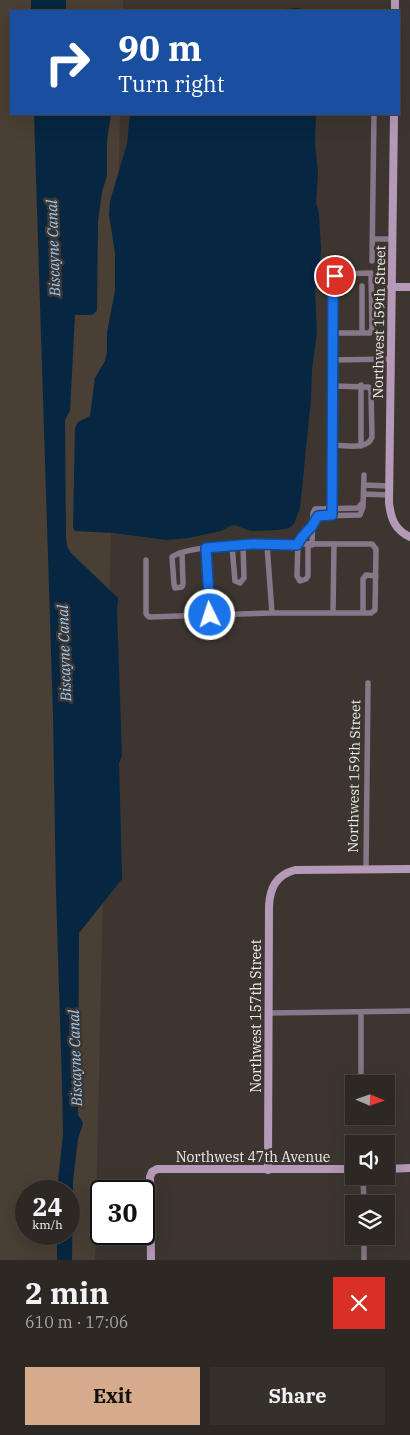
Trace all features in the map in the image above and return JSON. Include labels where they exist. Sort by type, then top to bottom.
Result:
[{"type":"street","name":"Northwest 159th Street","points":[[372,261],[374,115]]},
{"type":"street","name":"Northwest 159th Street","points":[[394,115],[389,495],[390,514],[398,529],[410,537]]},
{"type":"street","points":[[373,239],[393,239]]},
{"type":"street","points":[[332,334],[370,332],[372,328],[371,274],[336,274],[333,280],[332,334],[332,515]]},
{"type":"street","points":[[362,286],[362,333]]},
{"type":"street","points":[[392,287],[410,287]]},
{"type":"street","points":[[332,360],[391,359]]},
{"type":"street","points":[[332,445],[361,446],[361,385]]},
{"type":"street","name":"Northwest 159th Street","points":[[332,386],[366,385],[371,388],[372,437],[368,444],[361,446]]},
{"type":"street","points":[[363,502],[358,508],[332,508],[315,510],[312,513],[312,526],[308,576],[300,581],[297,576],[297,545],[312,526],[318,516],[359,516],[363,511],[364,475]]},
{"type":"street","points":[[364,485],[389,486]]},
{"type":"street","points":[[364,494],[389,495]]},
{"type":"street","points":[[146,560],[146,614],[149,617],[272,613],[371,613],[375,610],[376,549],[372,544],[243,545],[206,548],[182,553],[172,558],[175,588],[182,587],[183,584],[182,553]]},
{"type":"street","points":[[232,546],[235,581],[240,583],[244,578],[243,545]]},
{"type":"street","points":[[267,545],[272,613]]},
{"type":"street","points":[[333,612],[334,545]]},
{"type":"street","points":[[206,548],[210,615]]},
{"type":"street","points":[[363,613],[363,578],[366,575],[376,576]]},
{"type":"street","name":"Northwest 159th Street","points":[[366,869],[368,683]]},
{"type":"street","points":[[366,869],[410,869]]},
{"type":"street","name":"Northwest 157th Street","points":[[268,1170],[270,895],[276,881],[281,876],[290,872],[366,869]]},
{"type":"street","points":[[268,1013],[410,1011]]},
{"type":"street","points":[[361,1012],[361,1075]]},
{"type":"street","points":[[395,1169],[410,1168]]},
{"type":"street","name":"Northwest 47th Avenue","points":[[151,1260],[150,1177],[152,1172],[157,1170],[345,1169]]},
{"type":"street","points":[[364,1245],[364,1260]]},
{"type":"shaded area","points":[[0,0],[123,0],[123,10],[10,10],[10,115],[120,115],[97,1180],[90,1180],[90,1245],[95,1245],[95,1260],[0,1260]]},
{"type":"water","points":[[31,0],[66,0],[66,10],[31,10]]},
{"type":"water","points":[[298,8],[303,10],[269,10]]},
{"type":"water","points":[[142,9],[269,10],[134,10]]},
{"type":"water","name":"Biscayne Canal","points":[[34,115],[111,115],[107,140],[107,176],[102,192],[98,221],[97,311],[92,315],[75,315],[70,411],[65,420],[66,538],[70,552],[118,598],[122,756],[119,763],[122,879],[79,933],[78,1115],[83,1123],[78,1139],[73,1180],[58,1180],[63,1134],[53,714]]},
{"type":"water","points":[[130,115],[316,115],[315,143],[318,172],[316,203],[319,214],[321,249],[319,274],[315,289],[317,333],[300,508],[294,524],[289,528],[251,531],[234,525],[221,531],[188,538],[166,540],[114,533],[75,531],[73,528],[75,428],[78,422],[90,416],[95,378],[105,361],[107,352],[107,332],[115,291],[115,253],[109,215],[110,201],[127,144]]},
{"type":"water","points":[[57,1245],[72,1245],[72,1260],[57,1260]]},
{"type":"route","points":[[210,615],[206,548],[252,544],[297,545],[298,541],[312,526],[315,518],[332,515],[333,280],[335,276]]}]
